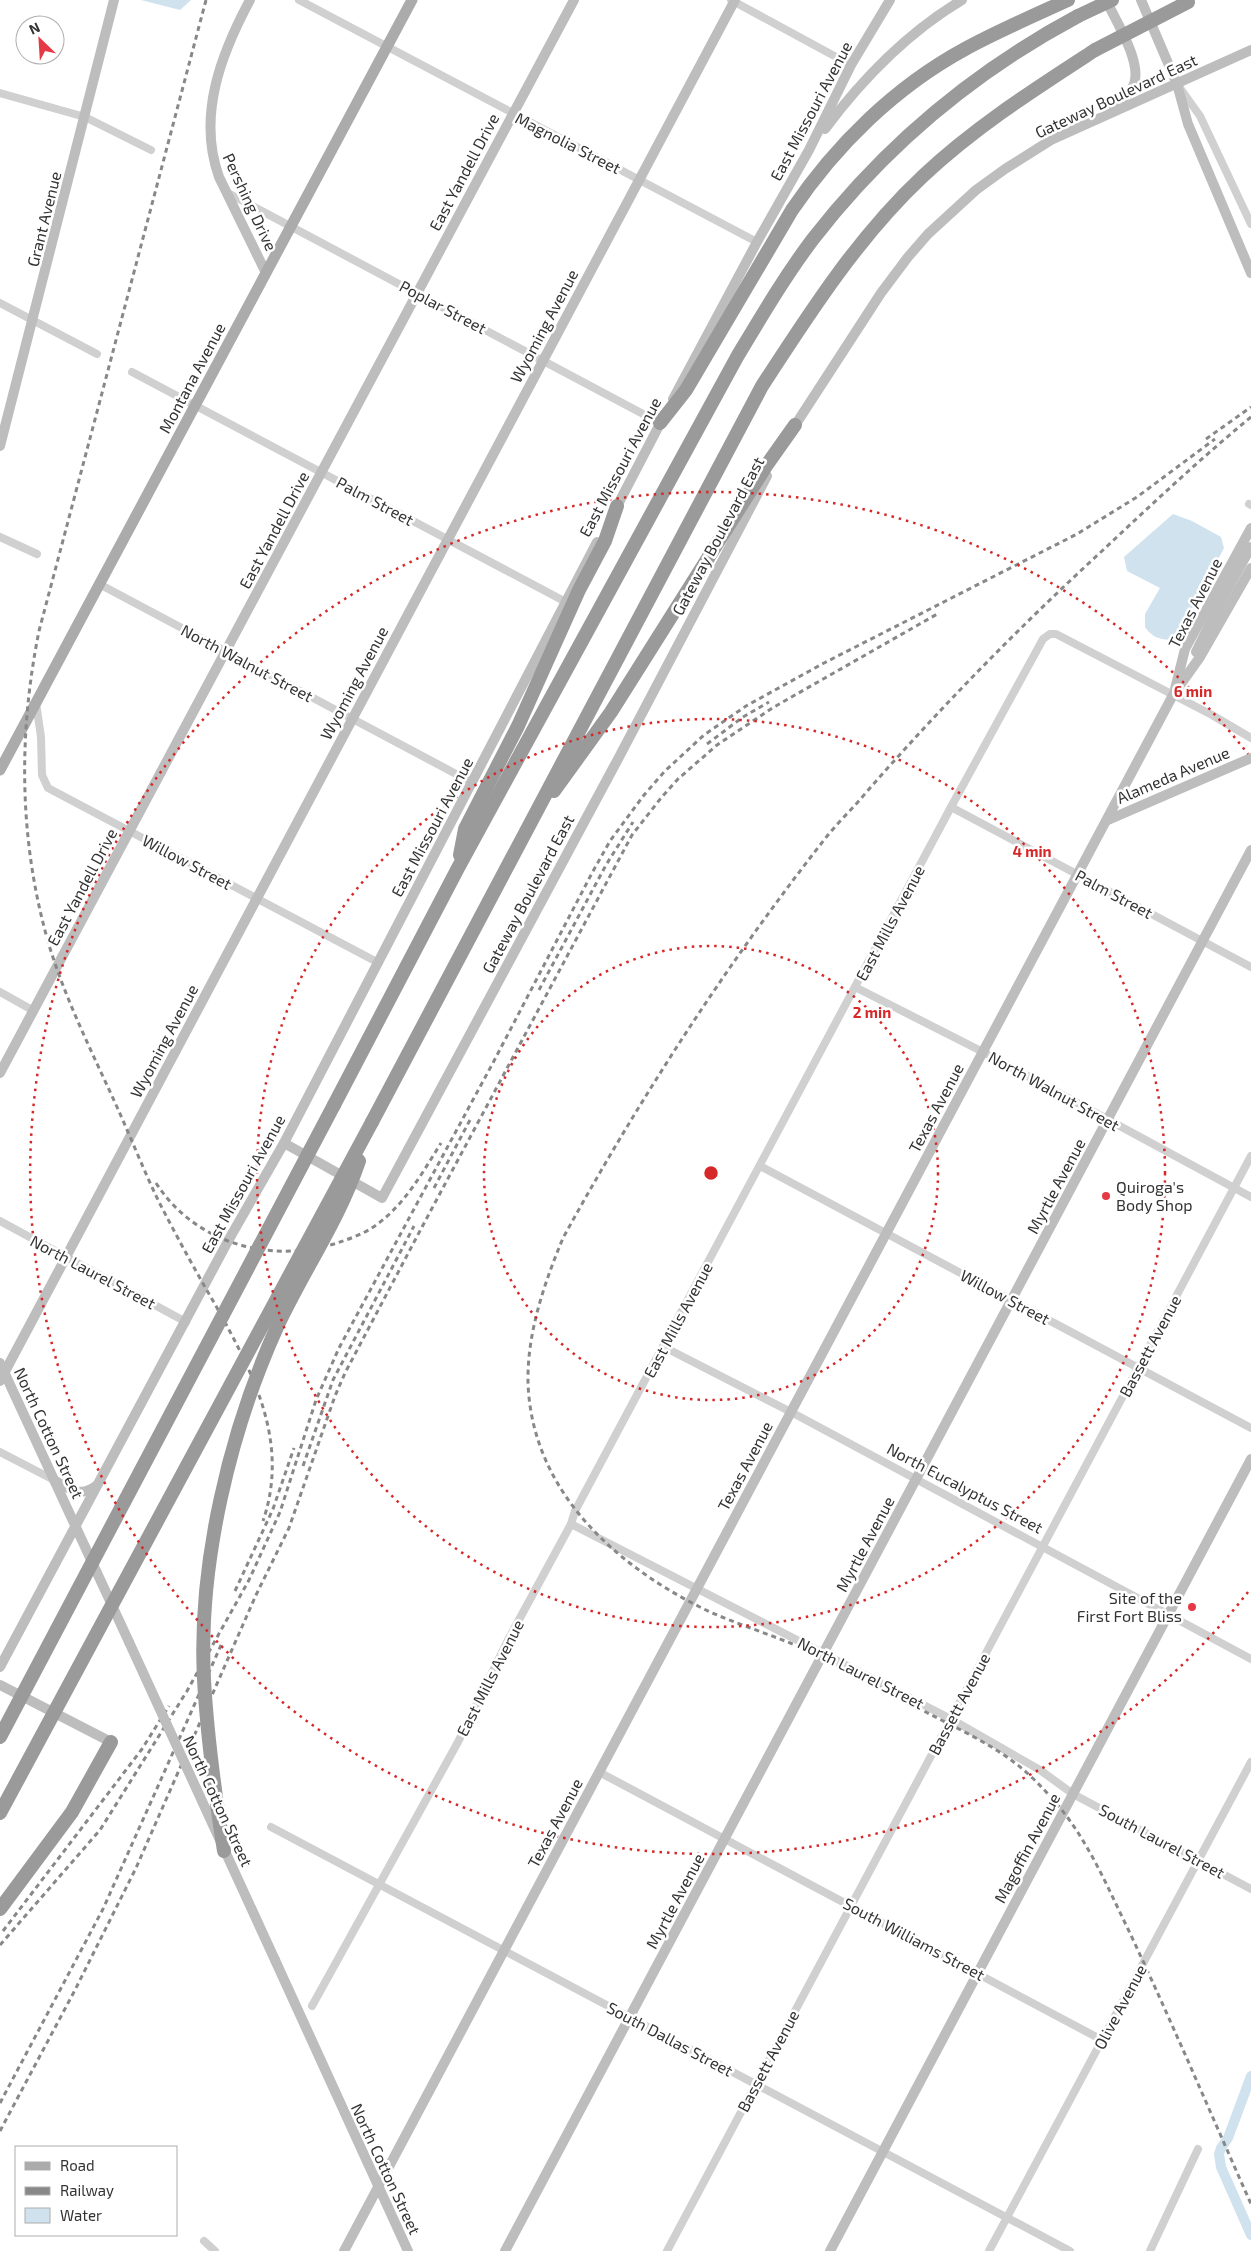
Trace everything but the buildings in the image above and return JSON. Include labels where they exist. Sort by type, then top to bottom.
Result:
[{"type":"highway","points":[[660,424],[686,390],[808,186],[850,137],[891,100],[947,59],[1000,31],[1068,0]]},
{"type":"highway","points":[[0,1737],[458,868],[737,357],[783,282],[813,240],[877,165],[922,121],[961,90],[1047,33],[1112,0]]},
{"type":"highway","points":[[0,1813],[372,1122],[762,386],[833,279],[894,206],[954,148],[986,123],[1095,50],[1190,1]]},
{"type":"highway","points":[[523,834],[611,712],[766,466],[794,426]]},
{"type":"highway","points":[[458,868],[465,829],[518,726],[579,590],[605,541],[617,506]]},
{"type":"highway","points":[[224,1851],[216,1797],[204,1677],[205,1604],[213,1546],[226,1480],[235,1442],[268,1349],[290,1302],[348,1192],[372,1122]]},
{"type":"highway","points":[[0,1909],[72,1812],[111,1742]]},
{"type":"main road","name":"Grant Avenue","points":[[0,446],[114,0]]},
{"type":"main road","name":"Pershing Drive","points":[[250,0],[229,43],[210,116],[210,148],[219,177],[266,273]]},
{"type":"main road","name":"Montana Avenue","points":[[1,764],[101,585],[412,0]]},
{"type":"main road","name":"East Yandell Drive","points":[[0,1073],[574,0]]},
{"type":"main road","name":"Wyoming Avenue","points":[[2,1372],[66,1257],[733,0]]},
{"type":"main road","name":"East Missouri Avenue","points":[[0,1666],[228,1241],[284,1143],[377,962],[473,783],[564,601],[617,506],[757,242],[809,150],[851,65],[890,0]]},
{"type":"main road","points":[[809,150],[850,96],[880,64],[932,20],[962,0]]},
{"type":"main road","points":[[1106,0],[1136,68],[1134,84],[1130,92],[1110,112]]},
{"type":"main road","points":[[1141,0],[1177,84],[1188,124],[1251,273]]},
{"type":"main road","name":"Gateway Boulevard East","points":[[284,1143],[382,1198],[794,426],[881,293],[928,234],[976,190],[1051,140],[1251,50]]},
{"type":"main road","name":"Texas Avenue","points":[[1173,695],[1185,649],[1251,528]]},
{"type":"main road","points":[[1173,695],[1251,547]]},
{"type":"main road","name":"Texas Avenue","points":[[344,2251],[1173,695],[1200,657],[1251,568]]},
{"type":"main road","name":"Alameda Avenue","points":[[1108,820],[1251,758]]},
{"type":"main road","name":"Myrtle Avenue","points":[[505,2251],[1251,850]]},
{"type":"main road","name":"North Cotton Street","points":[[2,1372],[129,1642],[408,2251]]},
{"type":"main road","name":"Magoffin Avenue","points":[[830,2251],[1251,1459]]},
{"type":"main road","points":[[54,1480],[74,1492],[81,1493],[88,1492],[97,1486]]},
{"type":"main road","points":[[0,1685],[111,1742]]},
{"type":"street","name":"Magnolia Street","points":[[299,0],[757,242]]},
{"type":"street","points":[[733,0],[851,65]]},
{"type":"street","points":[[1177,84],[1200,116],[1251,224]]},
{"type":"street","points":[[0,93],[85,117],[151,150]]},
{"type":"street","name":"Poplar Street","points":[[226,192],[660,424]]},
{"type":"street","points":[[0,303],[97,354]]},
{"type":"street","name":"Palm Street","points":[[132,372],[564,601]]},
{"type":"street","points":[[0,537],[37,554]]},
{"type":"street","name":"North Walnut Street","points":[[101,585],[473,783]]},
{"type":"street","name":"East Mills Avenue","points":[[312,2006],[462,1734],[508,1640],[571,1524],[575,1511],[951,807],[1043,639],[1056,634],[1173,695]]},
{"type":"street","points":[[1173,695],[1251,738]]},
{"type":"street","name":"Willow Street","points":[[36,703],[41,737],[42,775],[44,783],[48,788],[377,962]]},
{"type":"street","name":"Palm Street","points":[[951,807],[1251,967]]},
{"type":"street","name":"North Walnut Street","points":[[856,987],[982,1052],[1251,1197]]},
{"type":"street","points":[[0,992],[34,1010]]},
{"type":"street","name":"Bassett Avenue","points":[[667,2251],[1251,1156]]},
{"type":"street","name":"Willow Street","points":[[760,1166],[1251,1428]]},
{"type":"street","name":"North Laurel Street","points":[[0,1222],[186,1322]]},
{"type":"street","name":"North Eucalyptus Street","points":[[664,1347],[791,1412],[1251,1659]]},
{"type":"street","points":[[0,1452],[54,1480]]},
{"type":"street","points":[[571,1524],[697,1588]]},
{"type":"street","name":"North Laurel Street","points":[[697,1588],[951,1719],[1040,1770],[1073,1794]]},
{"type":"street","name":"Olive Avenue","points":[[989,2251],[1251,1762]]},
{"type":"street","name":"South Williams Street","points":[[599,1772],[1102,2040]]},
{"type":"street","name":"South Laurel Street","points":[[1073,1794],[1251,1889]]},
{"type":"street","name":"South Dallas Street","points":[[271,1827],[1070,2251]]},
{"type":"street","points":[[1150,2251],[1198,2149]]},
{"type":"street","points":[[204,2241],[215,2251]]},
{"type":"water","points":[[141,0],[191,0],[180,10]]},
{"type":"water","points":[[1173,514],[1192,521],[1221,537],[1224,548],[1179,633],[1170,640],[1156,637],[1145,627],[1145,614],[1160,588],[1127,571],[1124,557]]},
{"type":"waterway","points":[[1251,2076],[1228,2138],[1219,2154],[1221,2167],[1251,2235]]},
{"type":"railway","points":[[206,0],[39,631],[27,709],[25,788],[27,828],[39,906],[49,945],[63,986],[159,1202],[230,1331],[243,1357],[264,1409],[270,1436],[272,1464],[270,1492],[263,1521]]},
{"type":"railway","points":[[1206,439],[1251,407]]},
{"type":"railway","points":[[1251,417],[1139,517],[1038,612],[976,674],[836,826],[788,887],[686,1033],[622,1134],[563,1238],[543,1291],[530,1346],[528,1364],[528,1383],[533,1423],[545,1459],[563,1492],[586,1522],[613,1549],[643,1573],[676,1594],[710,1612],[817,1655],[1005,1755],[1032,1778],[1061,1809],[1084,1841],[1128,1929],[1251,2204]]},
{"type":"railway","points":[[0,1945],[100,1830],[187,1691],[249,1580],[280,1512],[316,1400],[339,1348],[495,1059],[592,873],[610,841],[644,795],[665,771],[704,735],[746,706],[824,663],[1077,534],[1137,497],[1215,439]]},
{"type":"railway","points":[[0,2131],[75,1990],[136,1868],[256,1595],[289,1528],[335,1396],[345,1373],[632,835],[678,779],[717,745],[774,707],[939,613]]},
{"type":"railway","points":[[707,744],[743,717],[769,702]]},
{"type":"railway","points":[[539,990],[606,865],[633,822]]},
{"type":"railway","points":[[434,1188],[471,1118]]},
{"type":"railway","points":[[156,1183],[172,1203],[190,1220],[211,1234],[234,1243],[258,1249],[283,1251],[309,1250],[351,1238],[368,1230],[389,1215],[421,1176],[441,1143]]},
{"type":"railway","points":[[303,1466],[333,1380],[414,1226]]},
{"type":"railway","points":[[235,1591],[273,1509],[294,1448]]},
{"type":"railway","points":[[0,2103],[103,1909],[222,1643]]},
{"type":"railway","points":[[3,1931],[142,1749],[169,1706]]},
{"type":"place","name":"Quiroga's Body Shop","points":[[1106,1196]]},
{"type":"place","name":"Site of the First Fort Bliss","points":[[1192,1607]]}]
